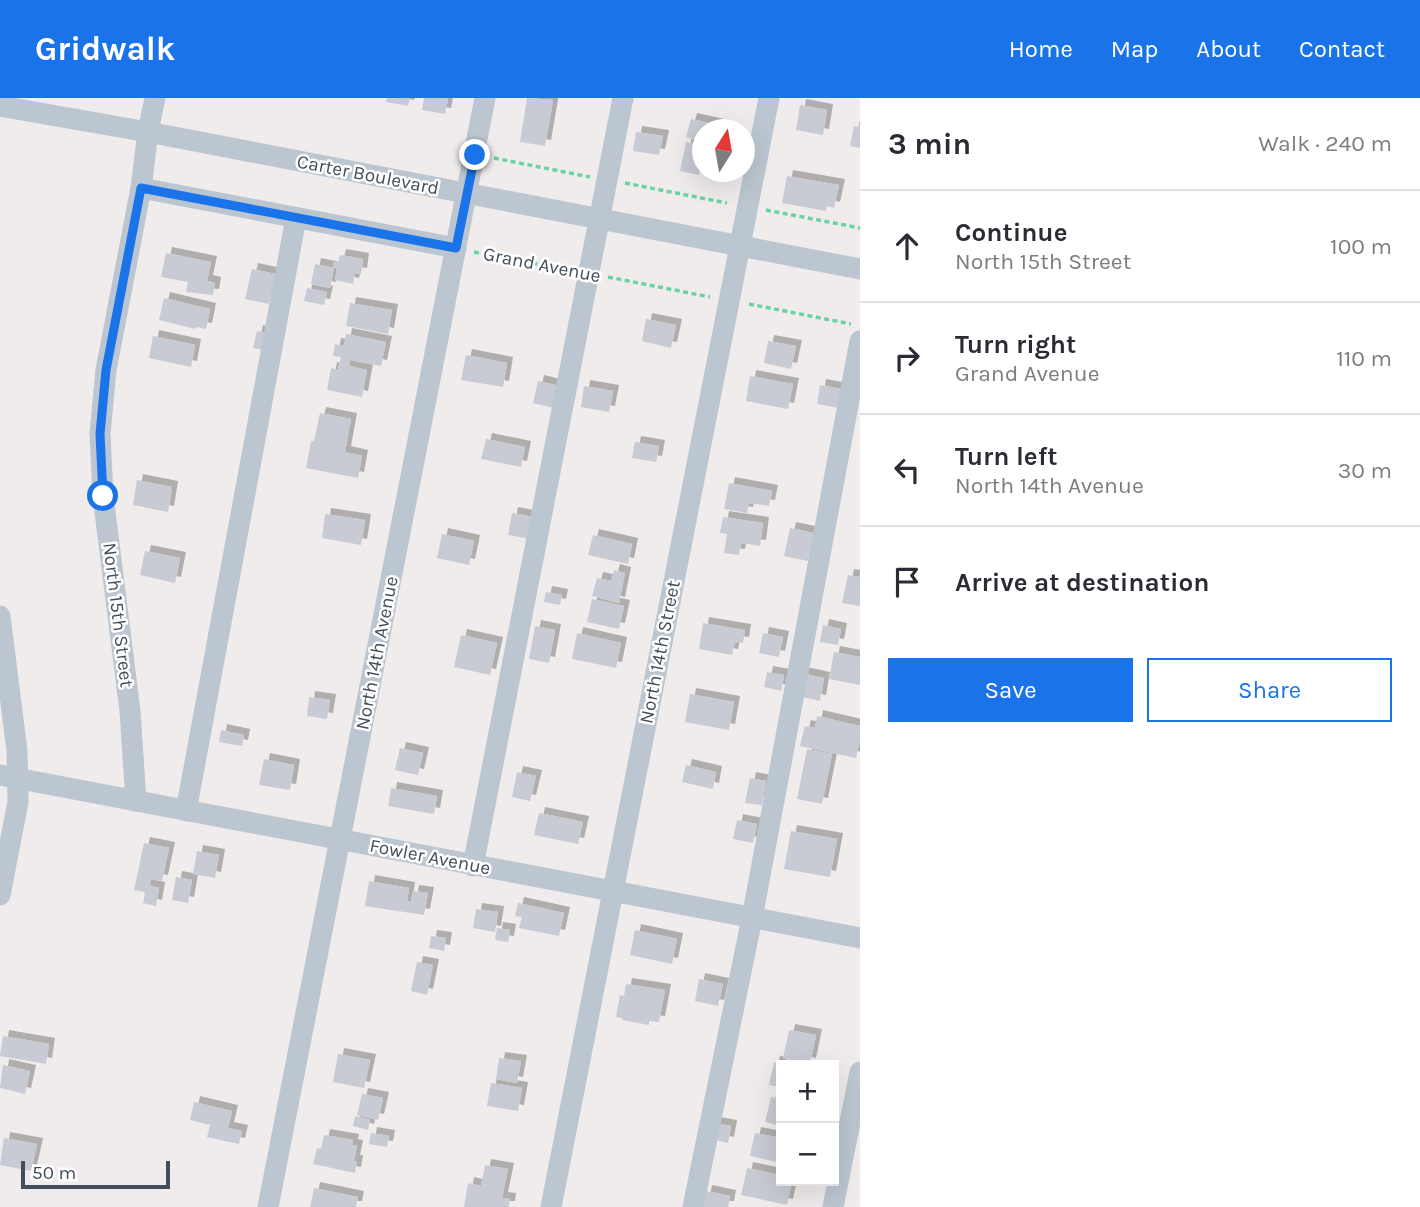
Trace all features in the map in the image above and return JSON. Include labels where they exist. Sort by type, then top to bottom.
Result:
[{"type":"street","name":"North 15th Street","points":[[136,801],[130,711],[103,496],[100,434],[106,370],[141,188],[155,98]]},
{"type":"street","name":"North 14th Avenue","points":[[268,1207],[485,98]]},
{"type":"street","points":[[473,866],[623,98]]},
{"type":"street","name":"North 14th Street","points":[[551,1207],[769,98]]},
{"type":"street","name":"Carter Boulevard","points":[[0,106],[860,269]]},
{"type":"street","name":"Grand Avenue","points":[[141,188],[456,248]]},
{"type":"street","points":[[186,811],[296,218]]},
{"type":"street","points":[[693,1207],[751,918],[860,341]]},
{"type":"street","points":[[0,616],[17,751],[9,777],[18,802],[0,895]]},
{"type":"street","name":"Fowler Avenue","points":[[9,777],[860,938]]},
{"type":"street","points":[[833,1207],[860,1072]]},
{"type":"path","points":[[475,155],[860,228]]},
{"type":"path","name":"Grand Avenue","points":[[456,248],[860,326]]},
{"type":"building","points":[[387,98],[410,98],[408,106],[386,102]]},
{"type":"building","points":[[424,98],[448,98],[445,114],[422,110]]},
{"type":"building","points":[[527,98],[553,100],[545,146],[520,142]]},
{"type":"building","points":[[800,105],[827,110],[823,135],[796,130]]},
{"type":"building","points":[[691,119],[692,119],[692,138],[686,137]]},
{"type":"building","points":[[854,126],[860,127],[860,148],[850,146]]},
{"type":"building","points":[[636,132],[663,136],[659,155],[633,151]]},
{"type":"building","points":[[686,142],[692,143],[692,174],[680,171]]},
{"type":"building","points":[[787,176],[839,185],[834,208],[827,206],[826,211],[782,203]]},
{"type":"building","points":[[166,253],[211,262],[207,281],[215,283],[213,295],[186,292],[188,282],[161,277]]},
{"type":"building","points":[[340,255],[363,259],[361,274],[355,273],[353,284],[335,280],[337,268],[333,267],[334,262],[338,263]]},
{"type":"building","points":[[315,264],[334,268],[330,288],[311,284]]},
{"type":"building","points":[[252,269],[275,274],[269,304],[245,299]]},
{"type":"building","points":[[307,288],[327,292],[324,305],[304,301]]},
{"type":"building","points":[[164,298],[210,309],[206,329],[159,320]]},
{"type":"building","points":[[350,303],[392,310],[388,334],[346,326]]},
{"type":"building","points":[[646,319],[676,325],[671,348],[642,341]]},
{"type":"building","points":[[257,331],[267,333],[263,350],[253,348]]},
{"type":"building","points":[[346,334],[386,342],[381,366],[350,360],[349,366],[367,370],[362,397],[327,390],[331,368],[338,370],[341,357],[333,356],[335,344],[344,346]]},
{"type":"building","points":[[153,336],[195,345],[191,367],[149,358]]},
{"type":"building","points":[[768,341],[796,346],[791,369],[764,363]]},
{"type":"building","points":[[466,355],[507,363],[503,387],[461,380]]},
{"type":"building","points":[[750,376],[793,384],[788,409],[746,401]]},
{"type":"building","points":[[538,381],[559,386],[554,408],[533,403]]},
{"type":"building","points":[[820,385],[842,389],[839,408],[817,404]]},
{"type":"building","points":[[584,386],[613,391],[609,412],[581,407]]},
{"type":"building","points":[[320,413],[351,419],[345,452],[362,456],[358,478],[306,468]]},
{"type":"building","points":[[486,439],[525,447],[521,467],[481,459]]},
{"type":"building","points":[[635,442],[659,446],[656,462],[632,458]]},
{"type":"building","points":[[137,480],[172,487],[168,512],[133,505]]},
{"type":"building","points":[[729,483],[772,491],[769,506],[750,503],[750,499],[747,513],[724,509]]},
{"type":"building","points":[[512,513],[533,517],[530,539],[508,535]]},
{"type":"building","points":[[325,514],[365,520],[361,545],[322,538]]},
{"type":"building","points":[[723,517],[763,523],[760,546],[741,543],[739,555],[724,553],[727,534],[720,533]]},
{"type":"building","points":[[790,528],[814,533],[808,561],[784,556]]},
{"type":"building","points":[[442,534],[474,541],[469,565],[437,558]]},
{"type":"building","points":[[593,535],[632,544],[628,564],[588,555]]},
{"type":"building","points":[[145,551],[180,558],[175,583],[140,575]]},
{"type":"building","points":[[614,570],[625,573],[619,603],[592,596],[597,578],[611,581]]},
{"type":"building","points":[[848,575],[860,577],[860,606],[842,603]]},
{"type":"building","points":[[546,592],[562,595],[560,605],[544,602]]},
{"type":"building","points":[[592,599],[624,606],[619,629],[587,622]]},
{"type":"building","points":[[703,623],[745,630],[743,643],[735,642],[732,655],[699,649]]},
{"type":"building","points":[[823,625],[841,629],[838,645],[820,642]]},
{"type":"building","points":[[535,626],[555,630],[549,663],[529,659]]},
{"type":"building","points":[[577,633],[621,643],[616,668],[572,659]]},
{"type":"building","points":[[763,633],[783,637],[779,657],[759,653]]},
{"type":"building","points":[[461,635],[497,643],[490,675],[454,667]]},
{"type":"building","points":[[834,652],[860,657],[860,685],[829,679]]},
{"type":"building","points":[[767,672],[784,675],[781,691],[764,687]]},
{"type":"building","points":[[801,673],[824,678],[820,701],[797,696]]},
{"type":"building","points":[[690,694],[734,702],[729,730],[685,722]]},
{"type":"building","points":[[309,697],[330,700],[327,719],[307,716]]},
{"type":"building","points":[[817,716],[860,726],[856,758],[800,746],[805,726],[815,728]]},
{"type":"building","points":[[221,730],[244,735],[242,746],[219,742]]},
{"type":"building","points":[[400,748],[423,753],[418,775],[395,770]]},
{"type":"building","points":[[807,749],[832,754],[822,804],[797,799]]},
{"type":"building","points":[[264,759],[294,765],[290,790],[259,785]]},
{"type":"building","points":[[686,765],[716,772],[713,789],[682,782]]},
{"type":"building","points":[[517,772],[536,776],[530,801],[512,797]]},
{"type":"building","points":[[750,778],[766,781],[762,805],[745,803]]},
{"type":"building","points":[[391,788],[437,796],[434,814],[388,806]]},
{"type":"building","points":[[539,813],[583,822],[578,844],[534,835]]},
{"type":"building","points":[[737,820],[757,824],[753,843],[733,839]]},
{"type":"building","points":[[791,831],[837,839],[830,877],[784,869]]},
{"type":"building","points":[[144,843],[169,848],[162,881],[151,879],[150,886],[159,888],[156,906],[143,903],[145,892],[134,890]]},
{"type":"building","points":[[197,851],[219,855],[215,878],[193,874]]},
{"type":"building","points":[[176,877],[192,880],[188,903],[172,900]]},
{"type":"building","points":[[369,881],[409,888],[407,901],[411,902],[413,891],[428,893],[424,915],[365,906]]},
{"type":"building","points":[[518,903],[564,913],[559,936],[519,928],[522,917],[515,916]]},
{"type":"building","points":[[476,909],[498,912],[495,932],[473,928]]},
{"type":"building","points":[[497,928],[510,930],[508,942],[495,940]]},
{"type":"building","points":[[635,930],[677,939],[672,964],[630,955]]},
{"type":"building","points":[[431,936],[446,938],[444,951],[429,948]]},
{"type":"building","points":[[417,962],[433,965],[427,995],[411,991]]},
{"type":"building","points":[[699,979],[723,984],[718,1006],[695,1001]]},
{"type":"building","points":[[626,984],[665,990],[659,1022],[649,1021],[649,1025],[616,1017],[620,995],[624,996]]},
{"type":"building","points":[[789,1030],[816,1035],[811,1060],[783,1058]]},
{"type":"building","points":[[3,1036],[49,1044],[46,1064],[0,1056]]},
{"type":"building","points":[[338,1054],[370,1060],[364,1088],[333,1082]]},
{"type":"building","points":[[499,1058],[521,1061],[517,1083],[496,1079]]},
{"type":"building","points":[[774,1062],[776,1062],[776,1086],[769,1085]]},
{"type":"building","points":[[3,1065],[30,1071],[25,1094],[0,1088]]},
{"type":"building","points":[[491,1083],[522,1088],[518,1111],[487,1106]]},
{"type":"building","points":[[362,1094],[383,1098],[378,1120],[357,1115]]},
{"type":"building","points":[[771,1097],[776,1098],[776,1125],[765,1122]]},
{"type":"building","points":[[194,1102],[232,1111],[228,1128],[242,1131],[239,1144],[207,1137],[210,1125],[190,1120]]},
{"type":"building","points":[[355,1116],[370,1120],[368,1130],[353,1126]]},
{"type":"building","points":[[714,1123],[731,1126],[728,1143],[711,1139]]},
{"type":"building","points":[[371,1133],[389,1136],[387,1147],[369,1144]]},
{"type":"building","points":[[755,1133],[776,1137],[776,1162],[750,1156]]},
{"type":"building","points":[[324,1135],[353,1140],[352,1145],[357,1146],[355,1173],[313,1164],[317,1148],[321,1149]]},
{"type":"building","points":[[4,1138],[37,1144],[31,1171],[0,1165]]},
{"type":"building","points":[[485,1165],[508,1169],[502,1198],[510,1199],[509,1207],[464,1207],[468,1183],[481,1186]]},
{"type":"building","points":[[747,1168],[776,1174],[776,1186],[791,1186],[787,1205],[741,1195]]},
{"type":"building","points":[[314,1188],[358,1197],[356,1207],[310,1207]]},
{"type":"building","points":[[706,1191],[730,1196],[728,1207],[703,1207]]},
{"type":"route","points":[[103,496],[100,434],[106,370],[141,188],[456,248],[475,155]]}]
